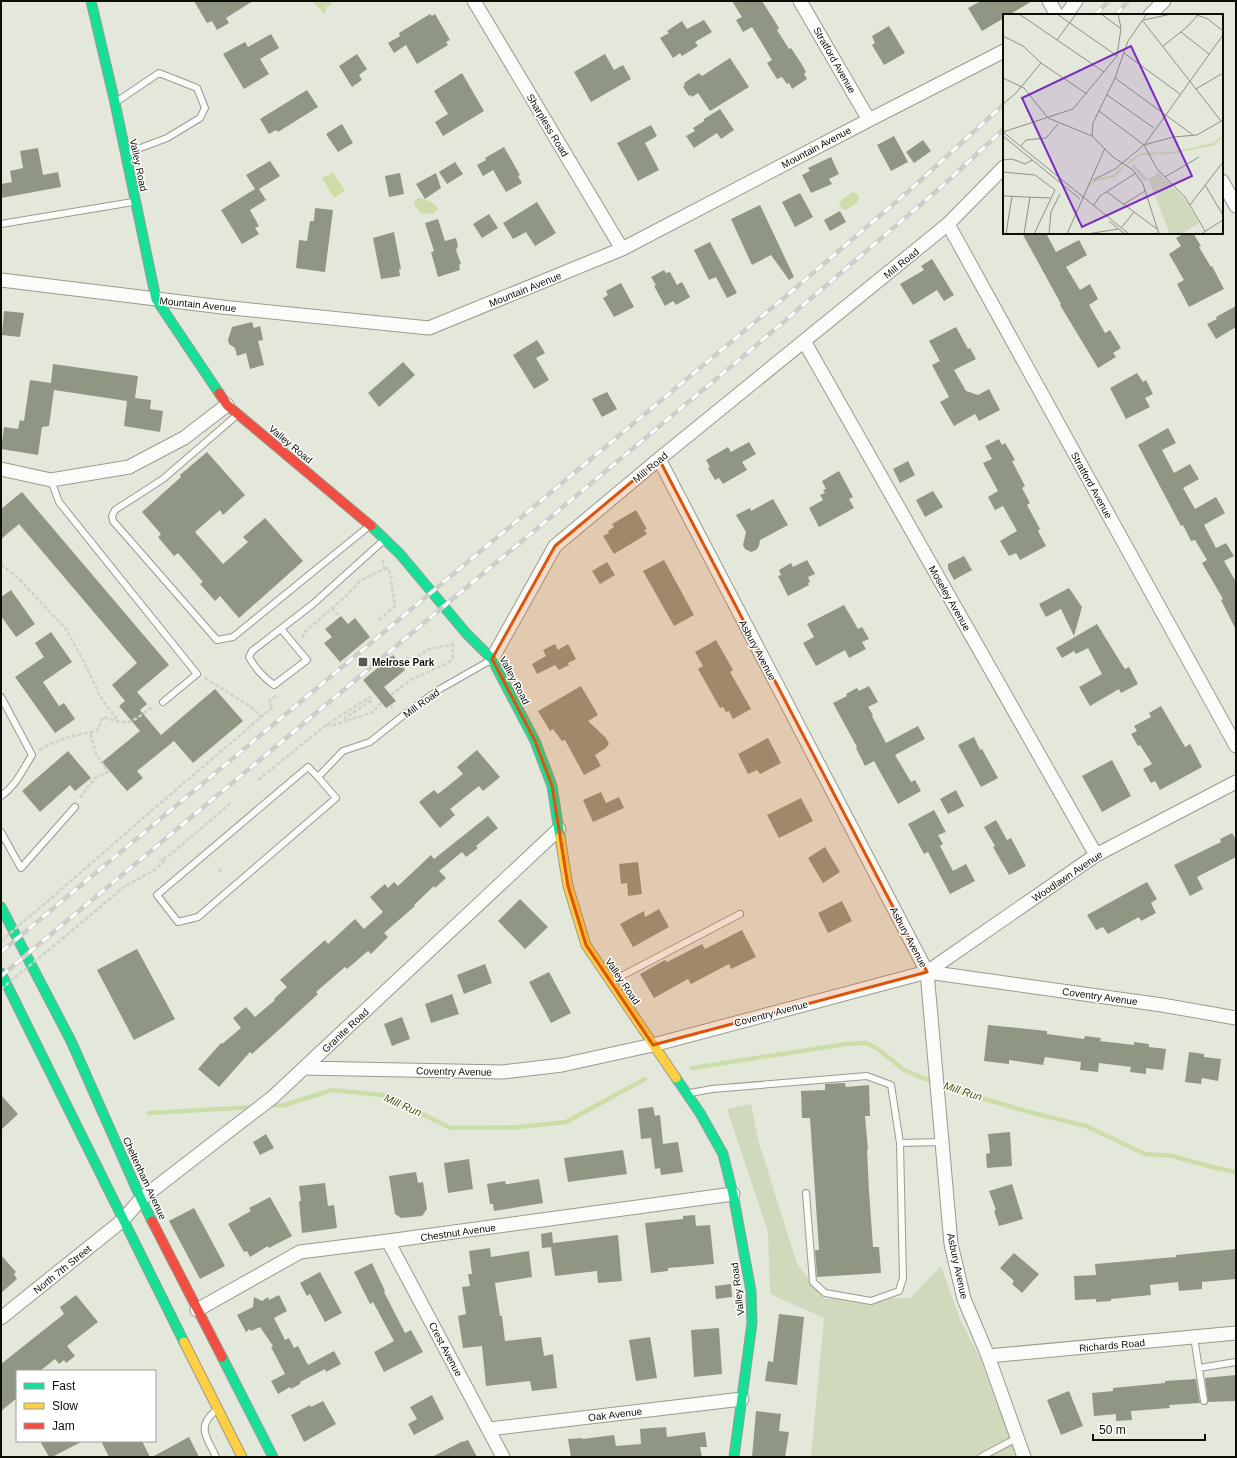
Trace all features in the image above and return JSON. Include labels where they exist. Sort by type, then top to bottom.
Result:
[{"type":"main road","name":"Valley Road","points":[[91,1],[115,103],[156,299],[227,404],[370,526],[400,554],[466,634],[492,659],[535,741],[552,786],[568,886],[586,945],[700,1113],[723,1154],[733,1194],[751,1298],[752,1323],[734,1457]]},
{"type":"main road","name":"Cheltenham Avenue","points":[[1,906],[71,1041],[141,1199],[273,1457]]},
{"type":"main road","points":[[1,973],[242,1457]]},
{"type":"street","name":"Sharpless Road","points":[[474,1],[622,249]]},
{"type":"street","name":"Stratford Avenue","points":[[800,1],[869,120]]},
{"type":"street","points":[[1049,1],[1056,14]]},
{"type":"street","points":[[1067,14],[1076,1]]},
{"type":"street","points":[[1151,14],[1164,1]]},
{"type":"street","name":"Mountain Avenue","points":[[1,280],[156,299],[429,328],[622,249],[1003,52]]},
{"type":"street","name":"Mill Road","points":[[492,659],[555,546],[804,340],[948,224],[1003,168]]},
{"type":"street","points":[[1223,183],[1236,206]]},
{"type":"street","name":"Stratford Avenue","points":[[948,224],[1236,746]]},
{"type":"street","name":"Moseley Avenue","points":[[804,340],[1096,855]]},
{"type":"street","points":[[1,469],[51,480],[129,467],[184,438],[227,404]]},
{"type":"street","name":"Asbury Avenue","points":[[659,459],[927,972],[951,1244],[964,1299],[988,1356],[1024,1457]]},
{"type":"street","name":"Woodlawn Avenue","points":[[927,972],[1096,855],[1236,782]]},
{"type":"street","name":"Granite Road","points":[[123,1220],[141,1199],[273,1097],[559,830]]},
{"type":"street","name":"Coventry Avenue","points":[[304,1068],[503,1072],[562,1065],[653,1044],[927,972],[1162,1005],[1236,1018]]},
{"type":"street","name":"Chestnut Avenue","points":[[197,1310],[300,1252],[733,1194]]},
{"type":"street","name":"North 7th Street","points":[[1,1318],[123,1220]]},
{"type":"street","name":"Crest Avenue","points":[[388,1241],[503,1457]]},
{"type":"street","name":"Richards Road","points":[[988,1356],[1236,1333]]},
{"type":"street","name":"Oak Avenue","points":[[489,1429],[742,1399]]},
{"type":"lane","points":[[115,103],[159,73],[197,88],[205,108],[200,118],[167,138],[125,153]]},
{"type":"lane","points":[[1,224],[135,201]]},
{"type":"lane","points":[[238,414],[163,479],[115,510],[112,516],[113,521],[217,640],[233,637],[370,526]]},
{"type":"lane","points":[[51,480],[59,502],[197,674],[163,702]]},
{"type":"lane","points":[[281,629],[307,660],[274,685],[269,682],[251,661],[249,657],[252,651],[313,604],[384,540]]},
{"type":"lane","name":"Mill Road","points":[[318,777],[343,751],[370,742],[410,710],[440,689],[492,659]]},
{"type":"lane","points":[[1,698],[32,754],[23,771],[9,791],[1,796]]},
{"type":"lane","points":[[308,767],[318,777],[336,798],[198,917],[178,922],[157,895],[308,767]]},
{"type":"lane","points":[[1,832],[21,868],[76,806]]},
{"type":"lane","points":[[610,982],[740,914]]},
{"type":"lane","points":[[687,1094],[712,1088],[867,1076],[891,1085],[900,1143],[903,1278],[899,1291],[871,1301],[825,1293],[814,1282],[806,1193]]},
{"type":"lane","points":[[900,1143],[942,1142]]},
{"type":"lane","points":[[1194,1337],[1204,1400]]},
{"type":"lane","points":[[1199,1368],[1236,1362]]},
{"type":"lane","points":[[216,1457],[203,1428],[208,1417],[218,1409]]},
{"type":"lane","points":[[981,1457],[1017,1438]]},
{"type":"path","points":[[384,569],[383,560],[388,561]]},
{"type":"path","points":[[1,564],[18,578],[66,629],[100,696],[118,721]]},
{"type":"path","points":[[302,639],[305,632],[345,597],[361,580],[389,568],[395,606],[379,620]]},
{"type":"path","points":[[332,608],[338,615]]},
{"type":"path","points":[[391,695],[412,679],[448,663],[453,658],[451,636]]},
{"type":"path","points":[[406,658],[411,660],[416,659],[429,649],[452,645]]},
{"type":"path","points":[[197,674],[218,685],[254,709],[261,718]]},
{"type":"path","points":[[1,941],[261,718],[273,707],[268,702],[280,693]]},
{"type":"path","points":[[258,780],[326,725],[370,697],[372,700],[345,718],[346,721]]},
{"type":"path","points":[[32,754],[55,741],[79,734],[97,731],[103,717],[125,723],[134,720],[146,710],[163,702]]},
{"type":"path","points":[[326,725],[334,725],[373,712],[382,703]]},
{"type":"path","points":[[76,806],[82,794],[95,778],[108,772],[96,754],[90,732]]},
{"type":"path","points":[[158,862],[170,855],[232,802]]},
{"type":"path","points":[[1,989],[124,888],[166,860],[164,858]]},
{"type":"path","points":[[219,869],[222,872]]},
{"type":"highlighted area","points":[[659,459],[927,972],[653,1045],[586,945],[568,886],[552,786],[535,741],[492,659],[555,546]]},
{"type":"shaded area","points":[[312,1],[332,2],[330,6],[327,6],[325,13],[323,13]]},
{"type":"shaded area","points":[[333,172],[345,191],[334,198],[322,178]]},
{"type":"shaded area","points":[[853,192],[858,195],[858,202],[846,210],[842,208],[839,204],[842,199]]},
{"type":"shaded area","points":[[418,198],[430,201],[438,209],[433,214],[420,213],[414,204],[415,200]]},
{"type":"shaded area","points":[[751,1104],[759,1143],[797,1264],[825,1299],[910,1298],[941,1266],[960,1319],[981,1360],[1017,1457],[811,1457],[824,1318],[770,1294],[768,1232],[727,1109]]},
{"type":"building","points":[[194,1],[253,1],[226,18],[229,23],[217,30],[212,21],[207,23]]},
{"type":"building","points":[[732,1],[762,1],[779,28],[777,30],[789,49],[791,48],[801,63],[806,72],[804,74],[807,79],[792,89],[789,83],[787,84],[782,77],[777,79],[767,63],[772,60],[752,27],[743,32],[736,20],[742,17]]},
{"type":"building","points":[[981,1],[1032,1],[1011,14],[1003,14],[1003,19],[982,31],[968,8]]},
{"type":"building","points":[[430,14],[432,16],[435,14],[450,40],[446,42],[448,45],[417,64],[406,45],[394,53],[388,43],[400,36],[399,33]]},
{"type":"building","points":[[704,20],[712,32],[695,42],[698,46],[682,56],[680,53],[673,58],[660,38],[669,33],[667,31],[682,21],[687,29]]},
{"type":"building","points":[[889,26],[905,53],[884,65],[872,45],[875,43],[872,36]]},
{"type":"building","points":[[271,34],[279,48],[260,59],[269,74],[244,89],[223,54],[245,42],[248,47]]},
{"type":"building","points":[[357,54],[367,69],[359,75],[362,80],[352,87],[339,66]]},
{"type":"building","points":[[605,54],[614,70],[623,65],[631,79],[591,102],[574,72]]},
{"type":"building","points":[[730,58],[749,87],[710,111],[698,93],[692,97],[691,95],[689,96],[683,87],[685,85],[684,83],[699,73],[702,76]]},
{"type":"building","points":[[462,73],[484,111],[443,136],[435,122],[448,114],[434,91]]},
{"type":"building","points":[[307,90],[318,107],[278,132],[276,130],[269,134],[260,119]]},
{"type":"building","points":[[720,109],[734,130],[721,139],[717,133],[694,148],[686,136],[695,131],[693,128],[704,121],[704,119]]},
{"type":"building","points":[[342,124],[353,143],[338,152],[326,134]]},
{"type":"building","points":[[651,125],[657,136],[645,143],[659,170],[638,181],[617,143]]},
{"type":"building","points":[[894,136],[908,162],[891,171],[877,145]]},
{"type":"building","points":[[923,140],[931,151],[914,163],[906,152]]},
{"type":"building","points":[[504,147],[520,175],[518,176],[522,183],[506,192],[493,170],[483,176],[477,165],[486,160],[485,158]]},
{"type":"building","points":[[38,148],[43,175],[58,172],[61,187],[1,198],[1,184],[12,182],[10,171],[23,168],[20,151]]},
{"type":"building","points":[[831,157],[839,174],[829,179],[832,184],[811,193],[802,175],[810,171],[808,168]]},
{"type":"building","points":[[270,161],[280,176],[259,189],[266,200],[250,210],[259,226],[255,228],[259,234],[242,244],[221,210],[255,189],[246,175]]},
{"type":"building","points":[[455,162],[463,174],[447,184],[439,172]]},
{"type":"building","points":[[400,173],[404,194],[389,197],[385,176]]},
{"type":"building","points":[[436,173],[441,188],[425,199],[416,184]]},
{"type":"building","points":[[800,193],[813,217],[795,227],[782,202]]},
{"type":"building","points":[[537,202],[556,233],[535,246],[526,232],[513,239],[503,223]]},
{"type":"building","points":[[760,205],[794,277],[789,280],[771,255],[752,265],[731,219]]},
{"type":"building","points":[[315,208],[333,210],[325,272],[296,268],[299,240],[307,241],[310,221],[314,221]]},
{"type":"building","points":[[840,211],[846,222],[830,231],[824,220]]},
{"type":"building","points":[[489,214],[498,228],[482,238],[473,224]]},
{"type":"building","points":[[438,219],[445,241],[456,238],[458,246],[456,250],[461,264],[459,265],[460,270],[438,277],[431,252],[434,251],[425,223]]},
{"type":"building","points":[[394,232],[401,269],[399,269],[400,276],[381,279],[373,238]]},
{"type":"building","points":[[1023,234],[1047,234],[1056,252],[1079,240],[1087,255],[1066,267],[1080,290],[1090,284],[1098,299],[1089,305],[1105,333],[1110,330],[1121,348],[1113,353],[1116,357],[1098,368],[1060,305],[1061,304]]},
{"type":"building","points":[[1183,234],[1194,234],[1201,246],[1199,247],[1211,267],[1212,266],[1224,289],[1189,307],[1177,284],[1184,280],[1169,254],[1181,246],[1176,238]]},
{"type":"building","points":[[710,242],[737,293],[727,298],[716,277],[709,280],[694,250]]},
{"type":"building","points":[[932,259],[954,295],[944,301],[937,290],[913,305],[900,284],[924,270],[921,266]]},
{"type":"building","points":[[664,270],[666,273],[670,272],[677,285],[682,282],[690,297],[676,305],[673,301],[665,306],[654,286],[656,285],[651,277]]},
{"type":"building","points":[[621,283],[634,307],[614,317],[603,298],[608,295],[606,291]]},
{"type":"building","points":[[1236,306],[1236,327],[1216,339],[1207,324],[1217,319],[1216,317]]},
{"type":"building","points":[[4,311],[24,313],[20,337],[2,335]]},
{"type":"building","points":[[252,322],[254,328],[260,326],[263,340],[258,341],[264,365],[250,369],[246,353],[237,356],[235,348],[229,344],[228,340],[232,327]]},
{"type":"building","points":[[956,327],[968,349],[970,348],[976,359],[954,370],[966,391],[978,395],[989,389],[1000,410],[979,421],[975,414],[954,426],[940,402],[949,397],[932,365],[940,361],[929,341]]},
{"type":"building","points":[[537,340],[545,353],[536,358],[549,380],[534,389],[513,355]]},
{"type":"building","points":[[403,362],[415,375],[379,407],[368,393]]},
{"type":"building","points":[[53,364],[138,376],[135,398],[151,400],[150,409],[163,411],[160,432],[124,426],[127,401],[54,390],[49,426],[42,427],[38,455],[1,449],[4,427],[18,429],[20,420],[24,421],[30,380],[51,383]]},
{"type":"building","points":[[1137,373],[1143,382],[1146,380],[1153,394],[1145,398],[1150,407],[1126,419],[1110,388]]},
{"type":"building","points":[[607,392],[617,409],[602,417],[592,399]]},
{"type":"building","points":[[1168,428],[1176,443],[1162,450],[1174,473],[1190,464],[1199,479],[1183,488],[1195,509],[1216,497],[1225,513],[1204,525],[1216,548],[1226,543],[1234,556],[1224,561],[1236,582],[1236,630],[1221,600],[1223,599],[1202,563],[1207,560],[1195,540],[1191,541],[1183,525],[1181,526],[1138,445]]},
{"type":"building","points":[[999,439],[1002,445],[1005,443],[1015,460],[1012,461],[1025,486],[1022,488],[1030,503],[1027,505],[1040,529],[1038,531],[1046,546],[1020,560],[1016,553],[1009,556],[1000,541],[1017,531],[1003,506],[995,510],[988,497],[998,491],[983,463],[992,459],[985,446]]},
{"type":"building","points":[[749,442],[756,454],[742,462],[747,470],[723,484],[719,478],[715,480],[708,468],[710,467],[706,460],[728,447],[731,452]]},
{"type":"building","points":[[207,452],[245,495],[223,515],[220,510],[195,532],[223,564],[248,542],[243,537],[265,518],[303,561],[239,618],[220,596],[215,601],[200,584],[203,582],[178,553],[174,556],[158,537],[161,534],[142,512],[181,477],[180,475]]},
{"type":"building","points":[[908,461],[915,475],[900,483],[893,469]]},
{"type":"building","points":[[839,471],[853,497],[849,499],[854,508],[819,527],[809,508],[823,500],[820,495],[825,493],[823,490],[826,489],[822,481]]},
{"type":"building","points":[[933,491],[943,507],[925,517],[916,500]]},
{"type":"building","points":[[22,492],[169,665],[137,692],[147,704],[140,710],[161,735],[215,689],[243,721],[193,763],[174,741],[137,771],[143,778],[127,791],[102,762],[140,731],[119,706],[125,701],[112,685],[137,663],[19,524],[1,539],[1,509]]},
{"type":"building","points":[[773,499],[788,525],[760,540],[759,546],[756,550],[751,552],[745,549],[743,545],[746,532],[736,515],[750,508],[751,511]]},
{"type":"building","points":[[636,510],[647,529],[644,530],[647,534],[614,554],[603,536],[609,533],[608,531],[614,527],[612,524]]},
{"type":"building","points":[[964,556],[972,570],[954,580],[948,569],[948,564]]},
{"type":"building","points":[[664,560],[694,615],[674,626],[643,571]]},
{"type":"building","points":[[807,560],[815,574],[808,577],[810,582],[808,583],[809,585],[788,596],[778,576],[781,575],[779,570],[791,563],[793,567]]},
{"type":"building","points":[[607,562],[615,575],[600,584],[592,571]]},
{"type":"building","points":[[1069,588],[1082,607],[1074,636],[1061,609],[1046,617],[1039,604]]},
{"type":"building","points":[[11,590],[35,624],[16,637],[1,616],[1,597]]},
{"type":"building","points":[[844,605],[858,629],[862,627],[869,639],[862,642],[866,649],[849,658],[845,650],[816,666],[803,643],[814,637],[807,624]]},
{"type":"building","points":[[341,616],[348,624],[355,618],[370,637],[340,662],[324,643],[332,637],[325,629]]},
{"type":"building","points":[[1097,624],[1125,669],[1129,667],[1138,684],[1121,693],[1119,689],[1090,706],[1079,687],[1102,674],[1088,648],[1076,654],[1074,651],[1062,658],[1056,648]]},
{"type":"building","points":[[51,632],[72,662],[43,682],[59,706],[64,703],[75,719],[55,733],[15,677],[44,657],[35,643]]},
{"type":"building","points":[[716,640],[733,670],[730,672],[751,709],[733,719],[729,711],[726,712],[723,707],[720,708],[698,669],[703,666],[695,652]]},
{"type":"building","points":[[555,644],[558,650],[568,644],[576,659],[568,663],[569,665],[559,670],[555,665],[537,674],[532,664],[546,656],[543,650]]},
{"type":"building","points":[[393,655],[405,670],[384,687],[396,701],[386,708],[363,680]]},
{"type":"building","points":[[581,686],[598,715],[588,721],[606,738],[609,744],[606,748],[595,755],[601,766],[584,775],[565,740],[562,741],[553,729],[550,731],[538,711]]},
{"type":"building","points":[[869,686],[878,702],[868,707],[886,743],[918,726],[925,739],[895,755],[911,782],[915,780],[921,791],[898,804],[874,761],[865,766],[856,748],[857,747],[833,703],[847,696],[846,694],[857,688],[859,691]]},
{"type":"building","points":[[1161,706],[1185,747],[1190,744],[1202,767],[1160,790],[1155,781],[1151,783],[1143,769],[1152,764],[1131,734],[1137,731],[1134,726],[1151,717],[1149,713]]},
{"type":"building","points":[[974,737],[980,750],[982,749],[998,778],[981,787],[958,745]]},
{"type":"building","points":[[768,738],[781,763],[760,774],[757,770],[748,774],[738,754]]},
{"type":"building","points":[[477,750],[500,777],[483,791],[479,786],[450,809],[455,815],[440,828],[419,802],[434,790],[438,794],[463,774],[457,767]]},
{"type":"building","points":[[68,751],[91,778],[75,791],[70,785],[40,812],[22,791]]},
{"type":"building","points":[[1112,760],[1131,796],[1102,812],[1082,776]]},
{"type":"building","points":[[956,790],[964,806],[948,814],[940,799]]},
{"type":"building","points":[[601,792],[606,803],[619,797],[624,808],[593,822],[583,800]]},
{"type":"building","points":[[801,798],[813,821],[779,838],[767,815]]},
{"type":"building","points":[[934,810],[946,832],[938,835],[943,844],[940,846],[953,871],[966,864],[975,881],[950,894],[928,852],[924,854],[908,824]]},
{"type":"building","points":[[488,816],[498,828],[476,846],[478,848],[466,857],[462,852],[439,871],[446,878],[435,888],[434,886],[414,905],[415,906],[384,933],[388,937],[371,954],[368,951],[347,969],[345,967],[316,992],[318,994],[282,1027],[252,1054],[250,1052],[219,1087],[198,1069],[221,1043],[222,1044],[241,1028],[233,1018],[246,1007],[255,1017],[275,1000],[274,999],[287,987],[280,980],[325,940],[328,944],[355,919],[364,929],[383,912],[370,897],[385,884],[388,888],[394,882],[398,886],[431,855],[434,859]]},
{"type":"building","points":[[996,820],[1007,840],[1011,838],[1026,866],[1009,875],[993,847],[995,846],[984,827]]},
{"type":"building","points":[[1232,833],[1236,840],[1236,857],[1197,877],[1203,889],[1190,896],[1174,865],[1221,842],[1220,839]]},
{"type":"building","points":[[825,847],[840,872],[823,883],[808,858]]},
{"type":"building","points":[[638,862],[642,894],[628,896],[627,883],[621,884],[619,864]]},
{"type":"building","points":[[1147,882],[1157,899],[1151,903],[1156,913],[1141,921],[1139,917],[1108,934],[1103,927],[1096,930],[1087,915]]},
{"type":"building","points":[[520,899],[548,927],[525,949],[498,921]]},
{"type":"building","points":[[842,901],[852,921],[828,933],[818,913]]},
{"type":"building","points":[[659,909],[669,927],[633,947],[620,924],[644,911],[645,917]]},
{"type":"building","points":[[742,930],[756,957],[731,969],[729,964],[691,984],[688,979],[654,998],[640,974],[665,960],[667,962],[702,944],[705,949]]},
{"type":"building","points":[[137,949],[175,1019],[134,1040],[97,970]]},
{"type":"building","points":[[485,964],[492,983],[464,994],[457,975]]},
{"type":"building","points":[[549,972],[571,1013],[551,1023],[529,982]]},
{"type":"building","points":[[452,994],[459,1014],[431,1023],[425,1004]]},
{"type":"building","points":[[402,1017],[410,1039],[392,1046],[384,1024]]},
{"type":"building","points":[[988,1025],[1047,1031],[1047,1034],[1084,1039],[1085,1036],[1101,1038],[1100,1041],[1134,1045],[1134,1042],[1149,1044],[1149,1047],[1166,1049],[1163,1070],[1146,1068],[1146,1074],[1130,1072],[1131,1067],[1099,1063],[1098,1072],[1080,1070],[1081,1062],[1045,1057],[1043,1065],[1009,1060],[1009,1064],[984,1061]]},
{"type":"building","points":[[1189,1052],[1204,1054],[1204,1057],[1221,1059],[1218,1081],[1202,1078],[1201,1084],[1185,1082]]},
{"type":"building","points":[[845,1083],[846,1087],[869,1085],[870,1116],[865,1116],[869,1191],[873,1247],[879,1247],[881,1273],[817,1277],[815,1250],[819,1250],[810,1118],[802,1118],[801,1091],[825,1090],[825,1084]]},
{"type":"building","points":[[1,1095],[18,1114],[1,1130]]},
{"type":"building","points":[[653,1107],[655,1116],[660,1115],[663,1144],[678,1142],[683,1172],[661,1175],[660,1168],[655,1169],[651,1138],[641,1139],[638,1109]]},
{"type":"building","points":[[1010,1132],[1012,1166],[987,1168],[986,1154],[990,1153],[988,1134]]},
{"type":"building","points":[[266,1134],[274,1148],[260,1155],[253,1142]]},
{"type":"building","points":[[623,1150],[627,1174],[568,1182],[564,1158]]},
{"type":"building","points":[[469,1159],[473,1189],[448,1193],[444,1163]]},
{"type":"building","points":[[416,1172],[418,1183],[423,1182],[427,1209],[422,1216],[401,1218],[395,1214],[389,1176]]},
{"type":"building","points":[[539,1179],[543,1203],[494,1211],[493,1204],[490,1204],[487,1184],[505,1181],[506,1184],[508,1184]]},
{"type":"building","points":[[325,1183],[328,1206],[334,1205],[337,1228],[302,1233],[299,1186]]},
{"type":"building","points":[[1012,1184],[1023,1219],[999,1226],[994,1211],[996,1210],[989,1191]]},
{"type":"building","points":[[270,1197],[292,1236],[269,1248],[268,1246],[250,1257],[247,1251],[244,1252],[228,1224],[251,1211],[249,1208]]},
{"type":"building","points":[[194,1208],[225,1266],[200,1279],[169,1221]]},
{"type":"building","points":[[695,1215],[696,1226],[710,1225],[714,1264],[668,1268],[668,1271],[651,1273],[645,1223],[683,1219],[683,1216]]},
{"type":"building","points":[[552,1232],[553,1243],[618,1235],[622,1281],[598,1283],[597,1271],[555,1276],[551,1247],[542,1248],[541,1234]]},
{"type":"building","points":[[490,1248],[491,1257],[529,1251],[532,1277],[495,1283],[500,1316],[502,1316],[505,1341],[541,1337],[544,1356],[553,1354],[557,1388],[532,1391],[530,1381],[486,1386],[482,1346],[463,1348],[458,1316],[466,1314],[462,1287],[470,1286],[468,1274],[472,1274],[469,1251]]},
{"type":"building","points":[[1236,1249],[1236,1279],[1202,1282],[1202,1289],[1179,1291],[1178,1282],[1150,1285],[1151,1295],[1111,1299],[1111,1301],[1096,1302],[1096,1299],[1075,1300],[1074,1276],[1096,1275],[1095,1264],[1176,1257],[1176,1255]]},
{"type":"building","points":[[1014,1253],[1039,1274],[1022,1293],[1012,1284],[1014,1281],[1000,1268]]},
{"type":"building","points":[[1,1255],[16,1272],[14,1274],[17,1279],[1,1293]]},
{"type":"building","points":[[372,1263],[385,1291],[384,1292],[405,1333],[411,1330],[423,1352],[384,1372],[374,1352],[394,1341],[373,1302],[370,1304],[354,1272]]},
{"type":"building","points":[[320,1272],[342,1313],[325,1322],[310,1294],[307,1296],[300,1283]]},
{"type":"building","points":[[731,1284],[732,1297],[716,1299],[715,1286]]},
{"type":"building","points":[[76,1295],[98,1322],[67,1346],[75,1356],[66,1363],[64,1360],[59,1364],[55,1359],[41,1370],[16,1370],[16,1399],[1,1411],[1,1364],[64,1314],[60,1307]]},
{"type":"building","points":[[279,1295],[287,1311],[274,1318],[285,1340],[289,1338],[294,1348],[298,1346],[308,1365],[334,1351],[341,1364],[326,1372],[325,1369],[300,1382],[300,1384],[291,1389],[290,1387],[278,1394],[271,1381],[285,1374],[271,1347],[273,1346],[260,1327],[251,1331],[250,1329],[246,1332],[237,1315],[253,1307],[254,1297],[262,1301],[268,1297],[269,1300]]},
{"type":"building","points":[[779,1314],[804,1317],[797,1385],[765,1381],[768,1361],[773,1362]]},
{"type":"building","points":[[719,1328],[722,1374],[694,1377],[691,1330]]},
{"type":"building","points":[[650,1337],[657,1378],[636,1381],[629,1340]]},
{"type":"building","points":[[1236,1375],[1236,1401],[1208,1402],[1205,1378]]},
{"type":"building","points":[[1196,1379],[1200,1403],[1169,1405],[1170,1408],[1131,1411],[1132,1420],[1116,1421],[1116,1414],[1094,1416],[1092,1393],[1113,1391],[1113,1388],[1165,1383],[1165,1381]]},
{"type":"building","points":[[1069,1391],[1083,1426],[1061,1435],[1047,1400]]},
{"type":"building","points":[[432,1395],[444,1419],[414,1435],[408,1424],[417,1419],[410,1407]]},
{"type":"building","points":[[323,1401],[336,1424],[304,1442],[291,1415],[310,1405],[311,1407]]},
{"type":"building","points":[[756,1411],[781,1414],[779,1431],[789,1432],[785,1457],[752,1457]]},
{"type":"building","points":[[666,1427],[667,1437],[705,1432],[707,1447],[700,1447],[702,1457],[571,1457],[568,1439],[582,1439],[614,1435],[616,1446],[641,1444],[640,1429]]},
{"type":"building","points":[[189,1437],[199,1457],[152,1457]]},
{"type":"building","points":[[468,1440],[477,1457],[432,1457],[463,1441]]},
{"type":"building","points":[[41,1442],[81,1442],[52,1457],[49,1457]]},
{"type":"building","points":[[102,1442],[142,1442],[150,1457],[109,1457]]},
{"type":"waterway","name":"Mill Run","points":[[692,1068],[846,1044],[866,1043],[878,1049],[904,1070],[962,1092],[1025,1111],[1086,1126],[1145,1154],[1172,1156],[1236,1172]]},
{"type":"waterway","name":"Mill Run","points":[[268,1106],[285,1105],[332,1090],[382,1095],[451,1128],[519,1127],[566,1122],[645,1079]]},
{"type":"waterway","name":"Mill Run","points":[[149,1113],[255,1107]]},
{"type":"railway","points":[[1096,14],[1109,1]]},
{"type":"railway","points":[[1117,14],[1128,1]]},
{"type":"railway","points":[[1,952],[792,291],[911,189],[1003,105]]},
{"type":"railway","points":[[1,976],[746,354],[940,188],[1003,130]]},
{"type":"traffic: fast","points":[[91,1],[115,103],[156,299],[219,393]]},
{"type":"traffic: fast","points":[[371,526],[400,554],[466,633],[492,659],[535,741],[552,786],[560,837]]},
{"type":"traffic: fast","points":[[1,907],[71,1041],[152,1221]]},
{"type":"traffic: fast","points":[[1,973],[184,1342]]},
{"type":"traffic: fast","points":[[676,1078],[700,1113],[723,1154],[733,1194],[751,1291],[752,1323],[734,1457]]},
{"type":"traffic: fast","points":[[222,1357],[273,1457]]},
{"type":"traffic: slow","points":[[560,837],[568,886],[586,945],[676,1078]]},
{"type":"traffic: slow","points":[[184,1342],[242,1457]]},
{"type":"traffic: jam","points":[[219,393],[227,405],[371,526]]},
{"type":"traffic: jam","points":[[152,1221],[222,1357]]},
{"type":"place","name":"Melrose Park","points":[[363,662]]}]
